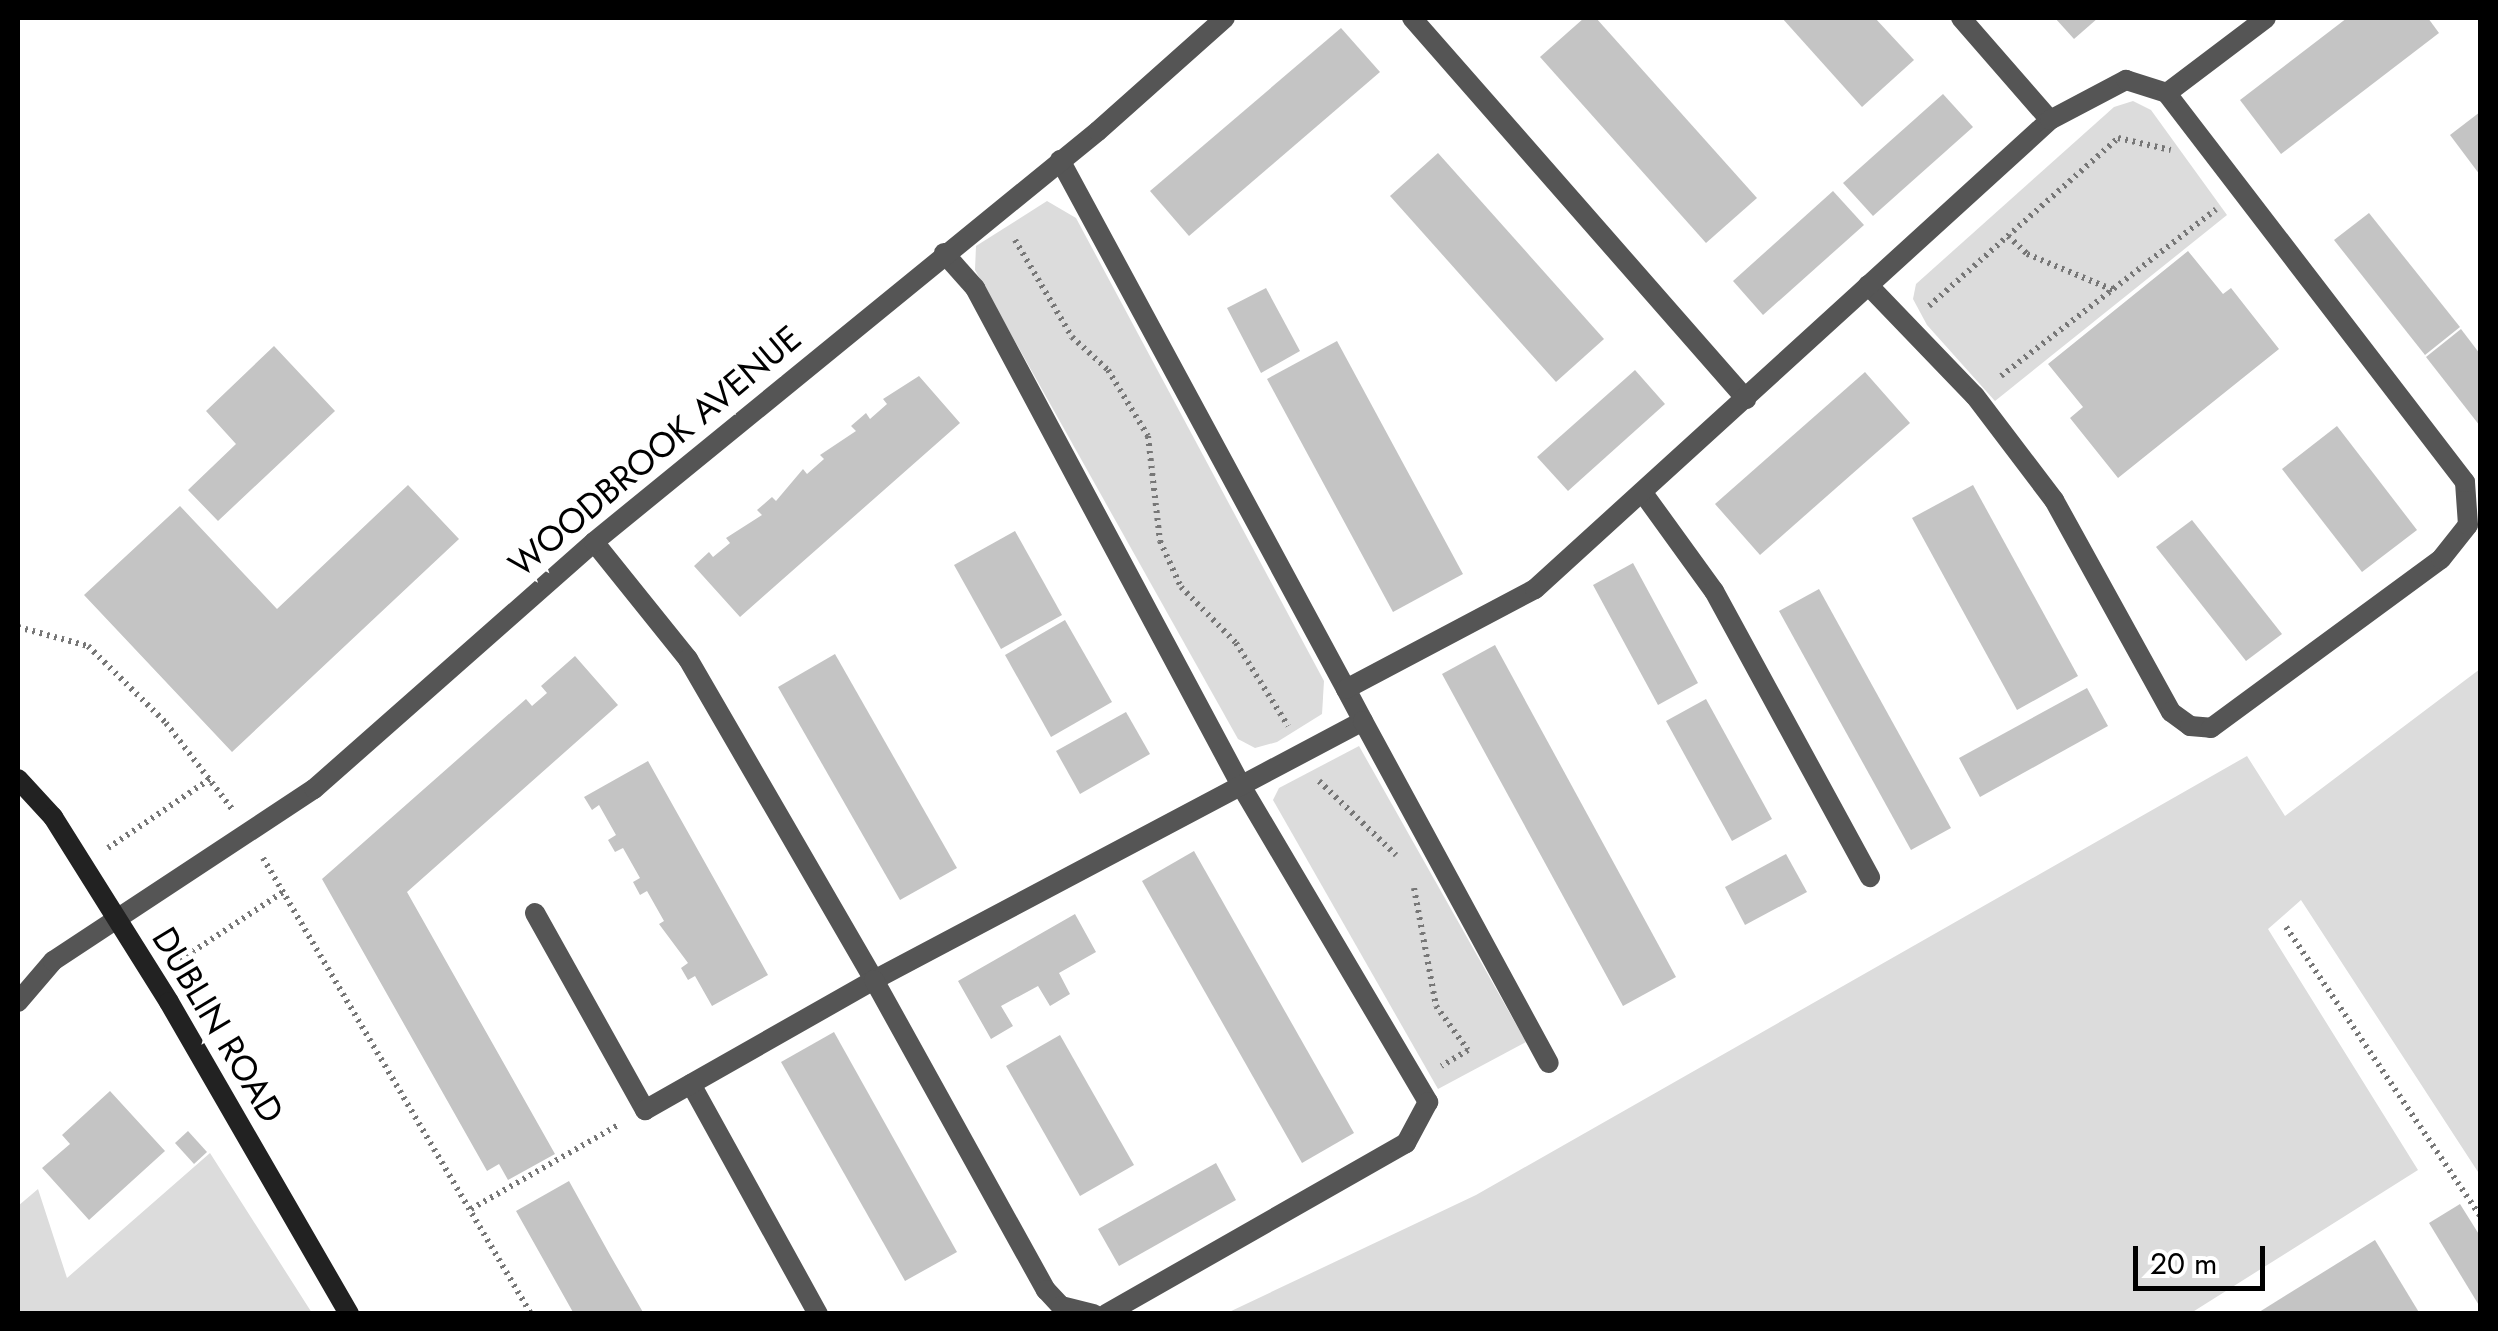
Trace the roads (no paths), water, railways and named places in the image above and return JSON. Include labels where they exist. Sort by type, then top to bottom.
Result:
[{"type":"main road","name":"DUBLIN ROAD","points":[[18,779],[53,818],[117,920],[349,1314]]},
{"type":"street","name":"WOODBROOK AVENUE","points":[[18,1002],[53,961],[249,836],[314,788],[594,542],[1060,160],[1225,18]]},
{"type":"street","points":[[1412,18],[1746,399]]},
{"type":"street","points":[[1961,18],[2050,120]]},
{"type":"street","points":[[2167,93],[2266,18]]},
{"type":"street","points":[[1346,688],[1535,589],[1644,494],[1868,285],[2050,120],[2126,80],[2167,93],[2465,482],[2474,527],[2440,559],[2211,728],[2190,726],[2170,712],[2054,500],[1975,396],[1868,285]]},
{"type":"street","points":[[1060,160],[1549,1063]]},
{"type":"street","points":[[944,253],[976,288],[1243,789],[1428,1102],[1406,1143],[1106,1314]]},
{"type":"street","points":[[1644,494],[1714,591],[1870,877]]},
{"type":"street","points":[[594,542],[688,659],[874,980],[1046,1290],[1060,1306],[1094,1314]]},
{"type":"street","points":[[536,913],[645,1110],[874,980],[1243,789],[1363,721]]},
{"type":"street","points":[[691,1084],[818,1314]]}]
